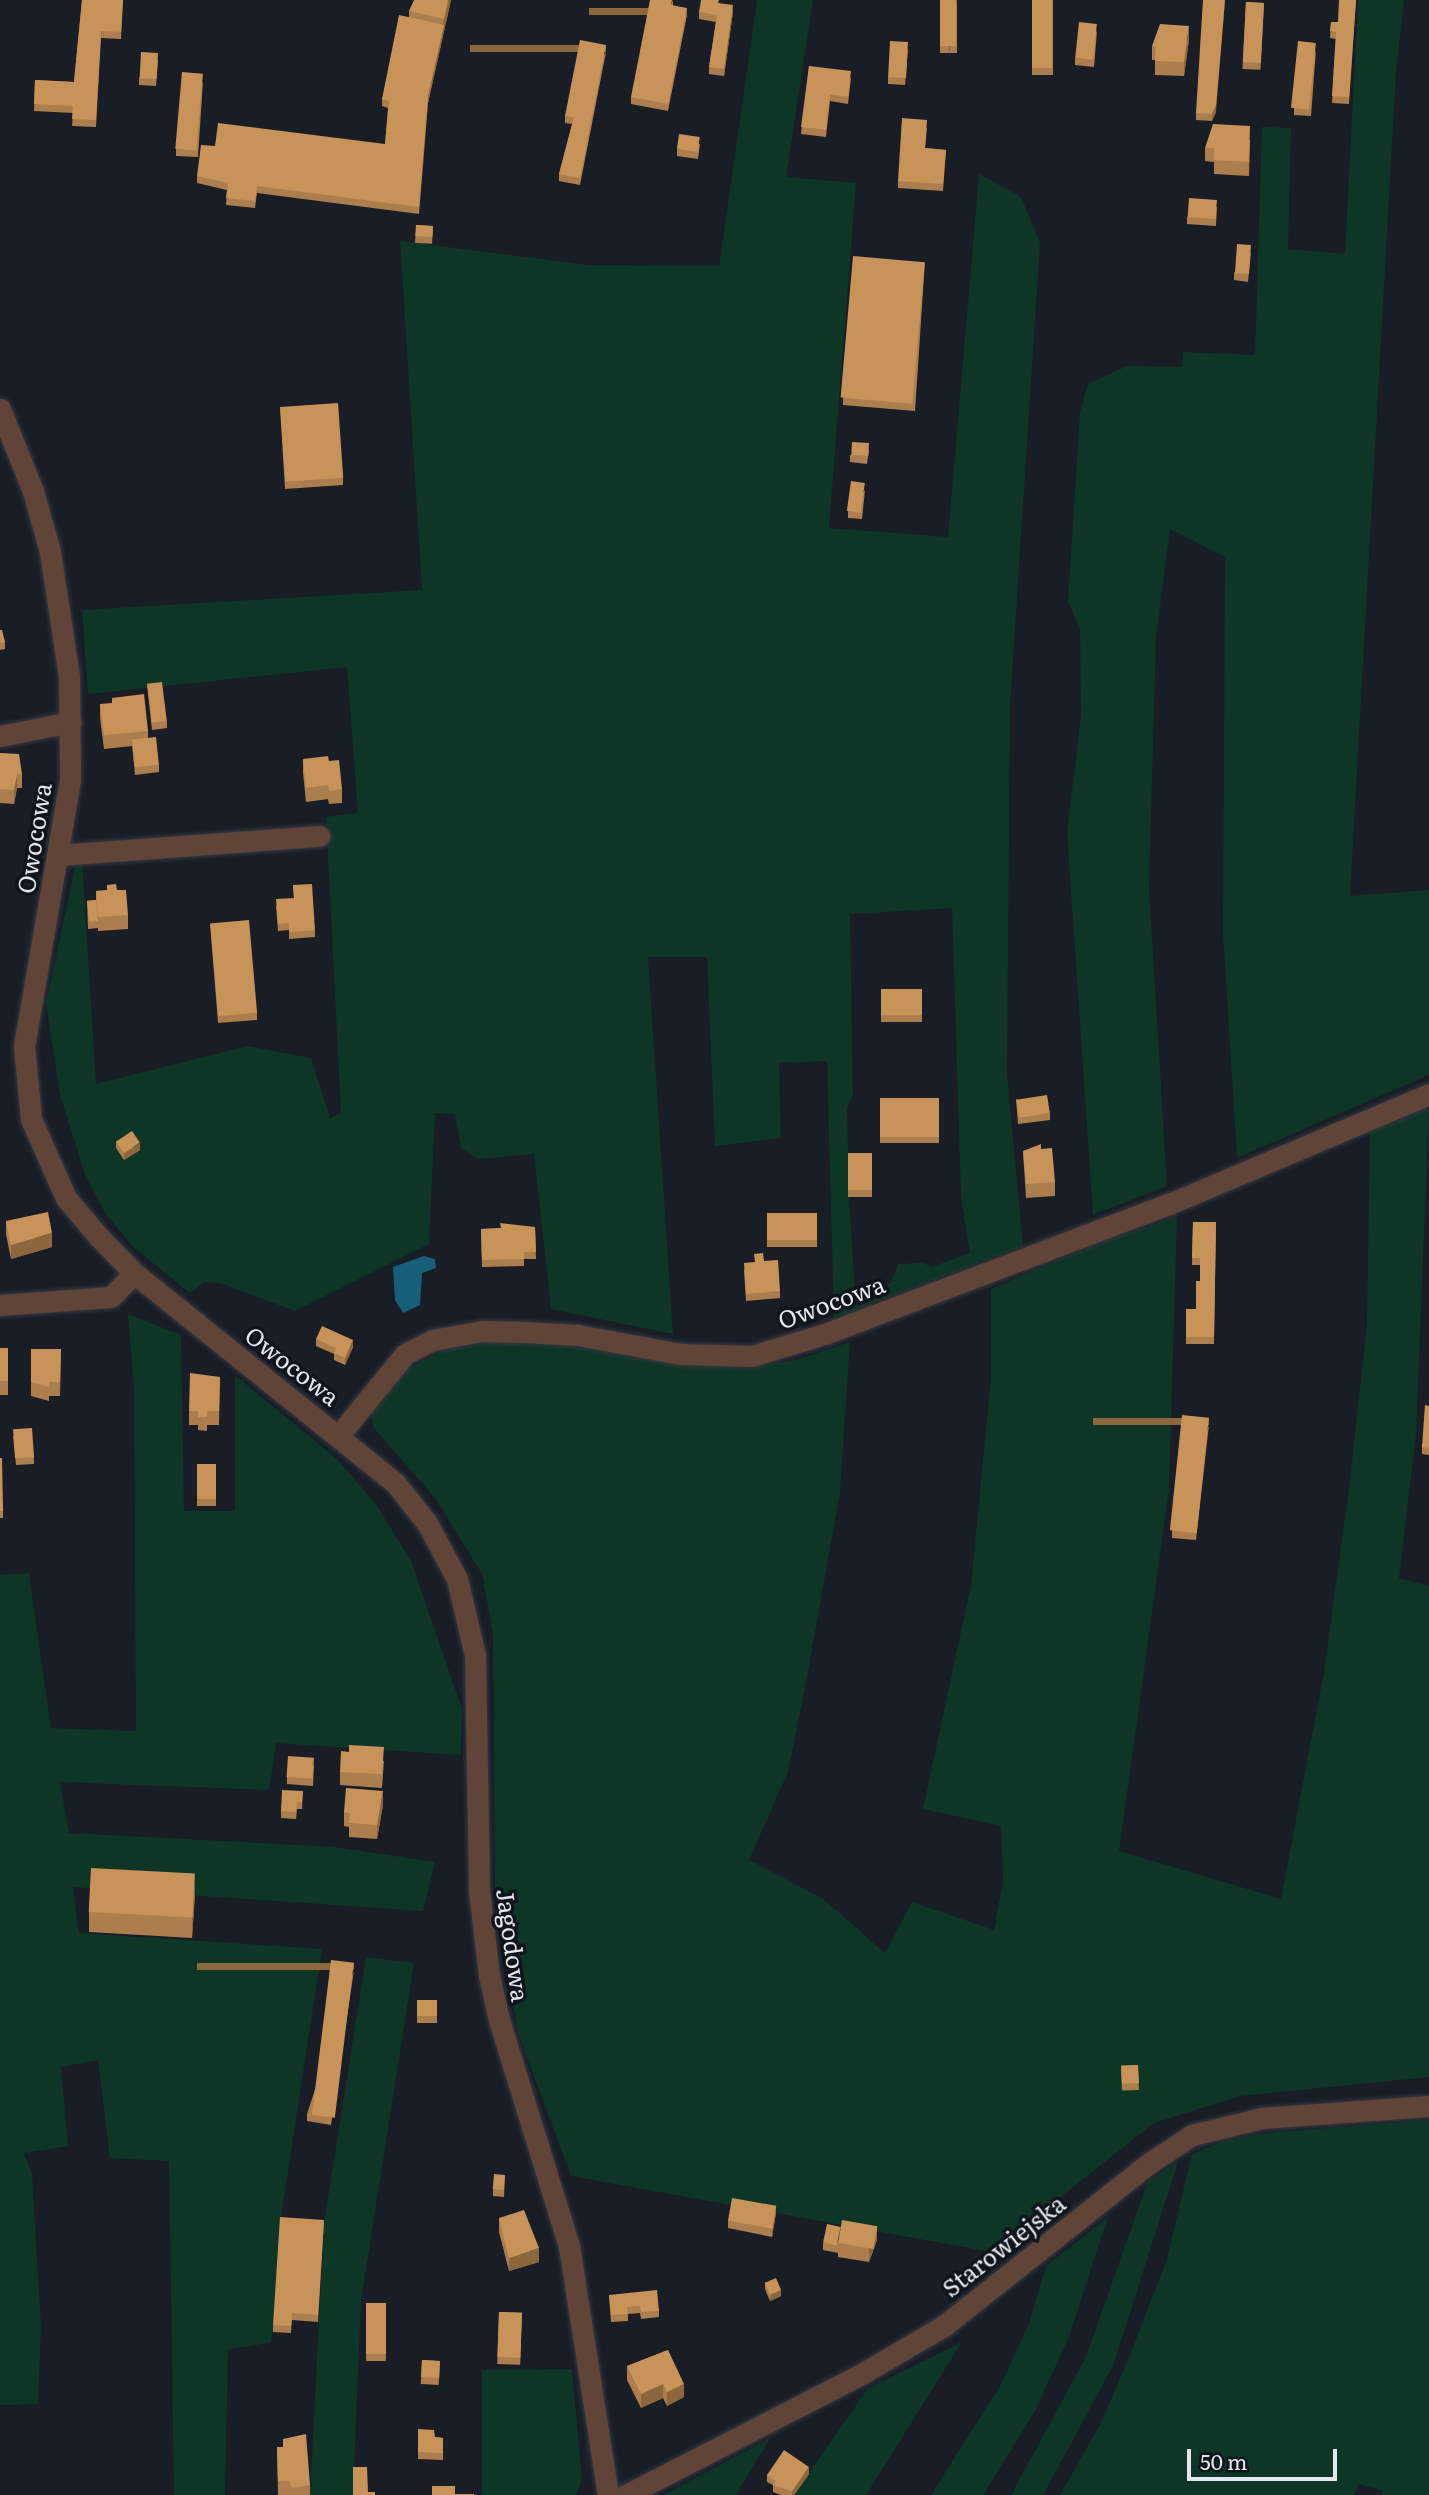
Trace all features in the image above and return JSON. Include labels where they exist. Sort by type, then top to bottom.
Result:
[{"type":"street","name":"Owocowa","points":[[0,409],[33,491],[50,552],[64,626],[71,722],[69,780],[60,855],[27,1012],[24,1045],[28,1103],[43,1154],[65,1198],[134,1273],[338,1435],[405,1354],[432,1340],[482,1331],[524,1332],[578,1335],[681,1354],[752,1356],[827,1333],[1169,1204],[1429,1094]]},
{"type":"street","points":[[0,736],[71,722]]},
{"type":"street","points":[[60,855],[319,836]]},
{"type":"street","points":[[0,1305],[111,1297],[134,1273]]},
{"type":"street","name":"Jagodowa","points":[[338,1435],[396,1484],[427,1523],[446,1553],[468,1613],[475,1655],[479,1890],[489,1975],[499,2020],[569,2246],[608,2495]]},
{"type":"street","name":"Starowiejska","points":[[626,2495],[923,2339],[1148,2164],[1192,2135],[1262,2118],[1429,2106]]},
{"type":"green space","points":[[757,0],[813,0],[786,177],[856,183],[829,528],[948,537],[979,174],[1021,197],[1040,243],[1010,705],[1007,1074],[1023,1246],[834,1318],[827,1061],[779,1063],[781,1138],[715,1146],[707,957],[648,957],[673,1334],[551,1309],[534,1154],[479,1159],[461,1148],[455,1114],[435,1113],[429,1244],[295,1311],[220,1283],[205,1282],[190,1293],[133,1247],[105,1213],[85,1174],[60,1095],[46,1003],[76,862],[82,861],[96,1084],[248,1046],[311,1058],[330,1118],[341,1113],[326,817],[358,813],[347,667],[88,694],[82,610],[422,590],[400,241],[587,265],[719,266]],"holes":[[[952,908],[961,1198],[970,1253],[932,1267],[923,1263],[898,1264],[891,1283],[860,1295],[855,1293],[847,1108],[853,1094],[850,914]]]},
{"type":"green space","points":[[1358,0],[1404,0],[1396,71],[1350,896],[1429,890],[1429,1075],[1237,1158],[1223,933],[1225,557],[1170,529],[1156,638],[1149,888],[1167,1186],[1093,1215],[1067,832],[1081,716],[1080,629],[1068,601],[1080,412],[1088,384],[1127,366],[1182,367],[1183,352],[1255,355],[1262,127],[1291,128],[1288,249],[1345,254]]},
{"type":"green space","points":[[1429,1108],[1416,1435],[1399,1578],[1429,1586],[1429,2077],[1240,2096],[1154,2123],[991,2252],[571,2176],[518,2033],[495,1894],[493,1633],[482,1574],[436,1499],[373,1427],[371,1410],[405,1370],[445,1349],[502,1341],[593,1347],[742,1369],[799,1359],[850,1342],[840,1492],[807,1677],[788,1772],[749,1860],[822,1898],[885,1953],[912,1902],[994,1930],[1003,1881],[1001,1826],[923,1809],[971,1585],[991,1378],[991,1289],[1089,1247],[1177,1216],[1169,1490],[1119,1851],[1281,1899],[1324,1672],[1350,1480],[1367,1324],[1370,1132]]},
{"type":"green space","points":[[128,1314],[181,1335],[184,1511],[235,1511],[235,1375],[337,1459],[376,1504],[411,1561],[462,1709],[461,1755],[276,1743],[269,1790],[60,1782],[69,1833],[335,1847],[435,1862],[423,1911],[73,1887],[79,1933],[322,1949],[280,2224],[273,2332],[270,2343],[228,2349],[225,2495],[174,2495],[169,2161],[110,2158],[98,2060],[61,2067],[68,2146],[24,2153],[32,2174],[41,2327],[38,2404],[0,2405],[0,1575],[29,1573],[51,1728],[136,1731],[134,1389]]},
{"type":"green space","points":[[366,1957],[414,1963],[361,2301],[353,2495],[310,2495],[324,2223]]},
{"type":"green space","points":[[1429,2120],[1429,2495],[1382,2495],[1383,2491],[1359,2484],[1354,2495],[1060,2495],[1102,2421],[1130,2355],[1167,2259],[1192,2154],[1229,2139],[1266,2133]]},
{"type":"green space","points":[[1178,2162],[1113,2366],[1043,2495],[1011,2495],[1086,2357],[1148,2181]]},
{"type":"green space","points":[[1108,2217],[1068,2339],[1035,2411],[983,2495],[931,2495],[1000,2386],[1029,2324],[1046,2266]]},
{"type":"green space","points":[[962,2342],[866,2495],[794,2495],[868,2388]]},
{"type":"green space","points":[[572,2369],[582,2479],[576,2495],[482,2495],[482,2370]]},
{"type":"green space","points":[[770,2438],[736,2495],[663,2495]]},
{"type":"water","points":[[424,1256],[435,1259],[436,1268],[422,1273],[420,1305],[403,1313],[395,1300],[393,1267]]},
{"type":"building","points":[[82,0],[123,0],[121,32],[101,31],[96,120],[72,119],[73,106],[34,104],[35,80],[74,82]]},
{"type":"building","points":[[414,0],[448,0],[444,19],[409,11]]},
{"type":"building","points":[[650,0],[672,0],[671,5],[687,8],[668,104],[631,97]]},
{"type":"building","points":[[701,0],[719,0],[718,3],[733,5],[724,69],[709,67],[717,15],[699,12]]},
{"type":"building","points":[[940,0],[956,0],[956,46],[940,46]]},
{"type":"building","points":[[1032,0],[1052,0],[1052,68],[1032,68]]},
{"type":"building","points":[[1203,0],[1225,0],[1216,105],[1212,114],[1196,113]]},
{"type":"building","points":[[1339,0],[1356,0],[1349,97],[1332,96],[1336,32],[1330,31],[1331,22],[1338,22]]},
{"type":"building","points":[[1246,2],[1264,3],[1261,63],[1243,62]]},
{"type":"building","points":[[399,15],[444,25],[428,96],[419,207],[257,186],[255,201],[226,198],[228,183],[197,176],[201,145],[215,146],[218,123],[385,144],[389,101],[382,99]]},
{"type":"building","points":[[1079,22],[1097,24],[1093,60],[1075,58]]},
{"type":"building","points":[[1160,24],[1189,26],[1184,62],[1155,61],[1156,46],[1152,46]]},
{"type":"building","points":[[580,40],[606,45],[580,178],[559,174],[574,117],[565,116]]},
{"type":"building","points":[[890,41],[908,42],[906,78],[888,77]]},
{"type":"building","points":[[1298,41],[1316,43],[1309,110],[1291,108]]},
{"type":"building","points":[[141,52],[158,53],[157,79],[140,78]]},
{"type":"building","points":[[809,66],[851,71],[848,97],[830,94],[826,130],[801,127]]},
{"type":"building","points":[[182,72],[203,74],[196,151],[175,149]]},
{"type":"building","points":[[902,118],[927,120],[925,148],[946,150],[943,184],[898,181]]},
{"type":"building","points":[[1213,124],[1250,126],[1249,162],[1214,160],[1214,148],[1205,148]]},
{"type":"building","points":[[679,134],[700,137],[698,152],[677,149]]},
{"type":"building","points":[[1189,198],[1217,200],[1216,219],[1188,217]]},
{"type":"building","points":[[416,225],[433,226],[432,237],[415,236]]},
{"type":"building","points":[[1237,244],[1251,245],[1249,274],[1235,273]]},
{"type":"building","points":[[853,256],[925,262],[912,404],[841,397]]},
{"type":"building","points":[[338,403],[343,478],[285,482],[280,407]]},
{"type":"building","points":[[852,442],[869,443],[868,456],[851,455]]},
{"type":"building","points":[[851,481],[865,483],[861,513],[847,511]]},
{"type":"building","points":[[0,630],[5,642],[0,643]]},
{"type":"building","points":[[162,682],[167,721],[152,723],[147,684]]},
{"type":"building","points":[[144,694],[148,731],[104,735],[100,704],[112,703],[112,698]]},
{"type":"building","points":[[156,737],[159,765],[135,767],[132,740]]},
{"type":"building","points":[[0,753],[19,754],[22,774],[17,774],[14,790],[0,789]]},
{"type":"building","points":[[328,756],[329,761],[339,760],[342,789],[329,791],[328,785],[306,788],[303,759]]},
{"type":"building","points":[[116,884],[117,890],[126,890],[128,915],[98,917],[96,891],[107,890],[107,885]]},
{"type":"building","points":[[312,884],[315,930],[289,932],[289,923],[278,924],[276,899],[294,898],[293,885]]},
{"type":"building","points":[[96,900],[98,921],[89,922],[87,901]]},
{"type":"building","points":[[249,920],[257,1013],[218,1016],[210,923]]},
{"type":"building","points":[[881,989],[922,989],[922,1015],[881,1015]]},
{"type":"building","points":[[1047,1095],[1050,1113],[1019,1118],[1016,1100]]},
{"type":"building","points":[[880,1098],[939,1098],[939,1137],[880,1137]]},
{"type":"building","points":[[132,1131],[140,1143],[124,1153],[116,1142]]},
{"type":"building","points":[[1041,1144],[1041,1149],[1052,1148],[1055,1182],[1026,1184],[1023,1151]]},
{"type":"building","points":[[848,1153],[872,1153],[872,1190],[848,1190]]},
{"type":"building","points":[[48,1212],[52,1233],[11,1245],[6,1221]]},
{"type":"building","points":[[767,1213],[817,1213],[817,1240],[767,1240]]},
{"type":"building","points":[[1193,1222],[1216,1222],[1214,1337],[1186,1337],[1186,1309],[1196,1309],[1196,1281],[1200,1281],[1200,1258],[1192,1258]]},
{"type":"building","points":[[500,1223],[535,1227],[536,1252],[524,1252],[524,1259],[482,1260],[481,1229],[501,1228]]},
{"type":"building","points":[[763,1253],[764,1261],[778,1260],[780,1291],[746,1294],[744,1263],[755,1262],[754,1254]]},
{"type":"building","points":[[322,1326],[353,1340],[345,1358],[334,1353],[336,1348],[316,1339]]},
{"type":"building","points":[[0,1348],[8,1348],[8,1381],[0,1381]]},
{"type":"building","points":[[31,1349],[61,1349],[60,1382],[49,1382],[49,1387],[31,1382]]},
{"type":"building","points":[[190,1373],[220,1377],[219,1411],[207,1411],[207,1417],[198,1417],[198,1411],[189,1411]]},
{"type":"building","points":[[1425,1405],[1429,1406],[1429,1448],[1422,1447]]},
{"type":"building","points":[[1182,1415],[1209,1418],[1197,1533],[1170,1530]]},
{"type":"building","points":[[32,1428],[34,1457],[15,1458],[13,1429]]},
{"type":"building","points":[[2,1458],[3,1511],[0,1511]]},
{"type":"building","points":[[197,1464],[216,1464],[216,1499],[197,1499]]},
{"type":"building","points":[[349,1745],[384,1747],[382,1774],[340,1772],[341,1751],[349,1752]]},
{"type":"building","points":[[288,1756],[314,1758],[312,1779],[287,1777]]},
{"type":"building","points":[[346,1788],[383,1791],[377,1825],[349,1823],[350,1813],[344,1812]]},
{"type":"building","points":[[282,1790],[303,1791],[302,1802],[297,1802],[296,1812],[281,1811]]},
{"type":"building","points":[[91,1868],[195,1873],[193,1917],[89,1912]]},
{"type":"building","points":[[331,1960],[354,1963],[335,2118],[312,2115]]},
{"type":"building","points":[[417,2000],[437,2000],[437,2016],[417,2016]]},
{"type":"building","points":[[1138,2065],[1139,2083],[1122,2084],[1121,2066]]},
{"type":"building","points":[[494,2174],[505,2175],[504,2190],[493,2189]]},
{"type":"building","points":[[732,2198],[776,2206],[772,2228],[728,2221]]},
{"type":"building","points":[[524,2210],[539,2248],[509,2258],[499,2218]]},
{"type":"building","points":[[280,2217],[324,2220],[318,2315],[292,2313],[291,2326],[273,2325]]},
{"type":"building","points":[[842,2220],[877,2226],[873,2249],[838,2243]]},
{"type":"building","points":[[827,2224],[841,2227],[837,2245],[823,2243]]},
{"type":"building","points":[[776,2278],[781,2290],[770,2295],[765,2283]]},
{"type":"building","points":[[657,2290],[659,2311],[641,2312],[640,2306],[627,2307],[628,2314],[611,2315],[609,2295]]},
{"type":"building","points":[[366,2303],[386,2303],[386,2354],[366,2354]]},
{"type":"building","points":[[499,2312],[522,2313],[520,2358],[497,2357]]},
{"type":"building","points":[[668,2350],[684,2384],[667,2392],[663,2384],[641,2394],[627,2366]]},
{"type":"building","points":[[422,2360],[440,2361],[439,2378],[421,2377]]},
{"type":"building","points":[[418,2429],[434,2430],[435,2437],[443,2438],[443,2453],[418,2452]]},
{"type":"building","points":[[306,2434],[310,2485],[292,2488],[289,2481],[278,2481],[277,2447],[283,2447],[283,2439]]},
{"type":"building","points":[[784,2450],[809,2467],[792,2491],[773,2485],[776,2481],[767,2475]]},
{"type":"building","points":[[353,2467],[367,2467],[368,2492],[375,2492],[375,2495],[353,2495]]},
{"type":"building","points":[[432,2486],[455,2486],[455,2494],[474,2495],[432,2495]]}]
